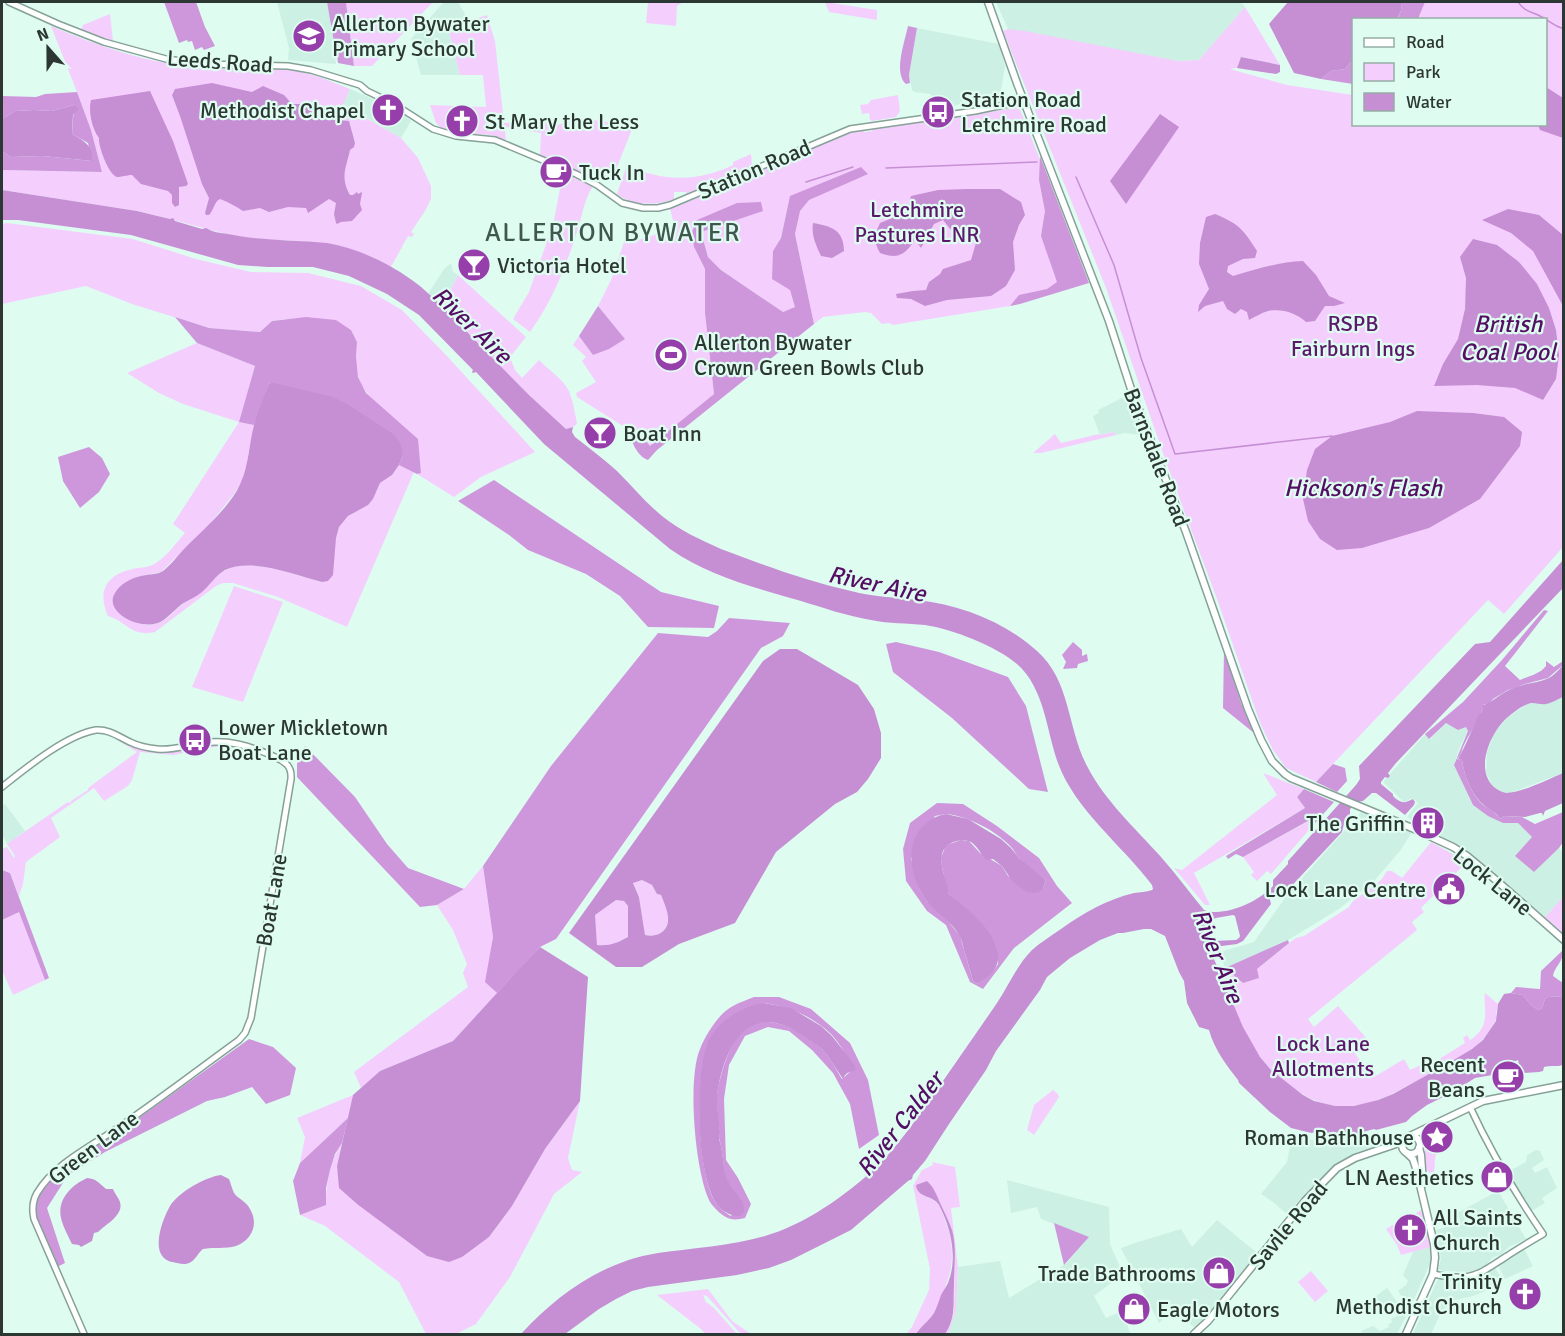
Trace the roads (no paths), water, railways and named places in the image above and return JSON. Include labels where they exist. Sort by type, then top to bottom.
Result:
[{"type":"main road","name":"Barnsdale Road","points":[[988,2],[1023,101],[1109,321],[1131,389],[1186,532],[1261,740],[1272,761],[1285,774],[1417,830]]},
{"type":"main road","name":"Lock Lane","points":[[1417,830],[1467,856],[1563,940]]},
{"type":"main road","points":[[1406,1335],[1433,1274],[1436,1251],[1413,1159],[1402,1146],[1403,1141],[1470,1107],[1487,1101],[1563,1085]]},
{"type":"main road","points":[[1393,1145],[1413,1154],[1419,1145],[1422,1130]]},
{"type":"main road","points":[[1410,1136],[1415,1138],[1422,1155],[1424,1199]]},
{"type":"main road","name":"Savile Road","points":[[1197,1333],[1305,1201],[1337,1168],[1354,1158],[1403,1141]]},
{"type":"street","name":"Leeds Road","points":[[9,2],[104,42],[166,59],[205,64],[282,66],[320,73],[360,85],[428,126]]},
{"type":"street","name":"Station Road","points":[[428,126],[456,136],[495,140],[582,177],[622,203],[650,208],[670,205],[850,129],[975,111],[1023,101]]},
{"type":"street","name":"Boat Lane","points":[[2,787],[53,750],[78,736],[99,730],[108,731],[137,745],[158,749],[213,742],[241,744],[282,760],[290,766],[289,790],[251,1018],[245,1032]]},
{"type":"street","name":"Green Lane","points":[[84,1335],[34,1219],[32,1206],[36,1193],[71,1159],[239,1040],[245,1032]]},
{"type":"street","points":[[1433,1274],[1470,1276],[1485,1270],[1543,1234],[1509,1183],[1470,1107]]},
{"type":"water","points":[[1288,2],[1402,3],[1398,18],[1352,18],[1352,62],[1345,69],[1331,71],[1321,79],[1294,73],[1269,24]]},
{"type":"water","points":[[1241,57],[1280,65],[1280,72],[1276,74],[1237,68]]},
{"type":"water","points":[[212,83],[252,92],[263,86],[284,95],[292,104],[304,104],[318,118],[349,121],[355,143],[350,150],[347,162],[345,183],[350,195],[362,192],[360,204],[362,210],[352,221],[337,224],[334,214],[336,203],[329,199],[308,213],[306,208],[288,207],[269,212],[260,208],[243,211],[220,199],[209,215],[206,215],[209,198],[202,184],[172,95],[175,89]]},
{"type":"water","points":[[1547,88],[1563,98],[1563,138],[1540,130],[1538,126],[1547,126]]},
{"type":"water","points":[[150,91],[173,141],[188,184],[179,187],[179,205],[175,207],[172,203],[172,195],[168,191],[141,184],[132,175],[117,177],[110,171],[91,120],[91,100]]},
{"type":"water","points":[[74,105],[79,109],[73,114],[72,134],[90,148],[92,161],[43,156],[11,157],[2,151],[2,119],[15,111],[52,111]]},
{"type":"water","points":[[1160,114],[1179,127],[1126,204],[1110,181]]},
{"type":"water","points":[[1000,189],[1021,202],[1025,215],[1013,242],[1015,270],[1006,286],[991,296],[947,300],[925,306],[911,299],[897,298],[896,294],[926,290],[929,282],[943,269],[971,260],[978,236],[958,235],[943,220],[934,224],[921,248],[915,240],[905,252],[892,256],[880,253],[876,245],[880,223],[907,212],[911,196],[938,190]]},
{"type":"water","points":[[2,190],[137,211],[173,218],[175,221],[202,229],[240,236],[327,243],[352,249],[388,265],[426,291],[529,395],[566,429],[573,427],[572,432],[575,437],[617,471],[656,511],[683,530],[721,549],[818,582],[876,596],[934,602],[982,616],[997,623],[1037,651],[1056,676],[1087,766],[1102,791],[1167,863],[1204,910],[1212,912],[1241,907],[1260,897],[1273,886],[1273,880],[1288,864],[1288,861],[1356,785],[1360,779],[1359,766],[1475,644],[1490,642],[1563,560],[1563,588],[1396,763],[1388,773],[1390,776],[1385,777],[1381,782],[1398,800],[1405,802],[1413,799],[1414,805],[1405,815],[1376,793],[1357,802],[1350,809],[1350,817],[1344,824],[1342,832],[1286,892],[1279,889],[1271,895],[1271,904],[1243,941],[1214,947],[1211,952],[1243,1027],[1260,1057],[1271,1070],[1314,1101],[1335,1106],[1354,1106],[1378,1100],[1447,1064],[1483,1040],[1496,1021],[1498,1004],[1504,994],[1523,995],[1538,1010],[1542,1008],[1548,997],[1563,996],[1563,1065],[1544,1067],[1543,1071],[1539,1072],[1510,1074],[1509,1070],[1519,1065],[1518,1060],[1502,1067],[1502,1064],[1498,1069],[1498,1074],[1475,1078],[1427,1105],[1406,1122],[1376,1130],[1356,1134],[1328,1135],[1291,1128],[1239,1083],[1217,1050],[1209,1030],[1199,1027],[1187,1003],[1184,981],[1165,936],[1151,929],[1118,933],[1100,940],[1070,958],[1047,977],[912,1179],[851,1230],[791,1260],[769,1268],[632,1291],[599,1309],[565,1334],[521,1334],[566,1293],[582,1282],[618,1264],[658,1253],[765,1236],[792,1226],[841,1196],[873,1170],[907,1132],[1032,950],[1096,907],[1114,899],[1152,890],[1152,885],[1100,827],[1076,796],[1058,763],[1044,710],[1034,685],[1017,664],[1008,657],[973,639],[948,630],[844,614],[733,580],[700,567],[670,549],[544,444],[419,315],[387,294],[349,276],[313,267],[238,265],[131,235],[18,220],[2,220]],"holes":[[[1235,916],[1239,938],[1213,941],[1206,922],[1216,918]]]},
{"type":"water","name":"British Coal Pool","points":[[1508,209],[1539,215],[1563,235],[1563,306],[1533,251],[1511,233],[1482,220]]},
{"type":"water","points":[[1215,214],[1240,228],[1257,251],[1255,258],[1243,259],[1228,266],[1227,272],[1233,276],[1276,264],[1303,261],[1316,275],[1329,296],[1345,303],[1325,306],[1315,321],[1306,322],[1293,314],[1278,310],[1265,312],[1249,320],[1247,312],[1241,309],[1235,314],[1227,309],[1223,301],[1205,306],[1198,312],[1199,305],[1209,289],[1199,264],[1200,243],[1206,217]]},
{"type":"water","points":[[813,223],[835,230],[842,238],[844,251],[832,258],[821,256],[813,236]]},
{"type":"water","name":"British Coal Pool","points":[[1473,239],[1497,245],[1519,262],[1537,284],[1549,308],[1556,330],[1559,355],[1556,379],[1543,400],[1515,388],[1477,385],[1434,386],[1443,364],[1458,339],[1465,309],[1466,278],[1460,257]]},
{"type":"water","points":[[270,382],[333,397],[349,405],[393,434],[399,441],[403,455],[399,465],[392,475],[380,483],[368,505],[348,516],[339,527],[333,575],[328,581],[322,582],[273,568],[236,566],[221,572],[202,592],[157,623],[137,623],[128,620],[115,608],[113,601],[117,590],[133,578],[166,569],[216,517],[237,490],[246,468],[252,432]]},
{"type":"water","name":"Hickson's Flash","points":[[1417,411],[1473,413],[1504,417],[1522,432],[1520,446],[1480,499],[1429,528],[1362,548],[1337,550],[1320,539],[1308,521],[1303,499],[1307,470],[1315,449],[1332,436],[1390,422]]},
{"type":"water","points":[[780,649],[797,649],[858,685],[874,709],[881,733],[881,758],[857,792],[835,804],[776,852],[735,923],[679,944],[642,967],[616,967],[569,933],[763,661]],"holes":[[[642,880],[652,885],[657,894],[661,895],[667,911],[667,926],[659,934],[645,935],[639,897],[633,883]],[[616,900],[624,901],[628,906],[628,937],[613,944],[597,945],[595,915]]]},
{"type":"water","points":[[1563,665],[1563,697],[1546,704],[1529,704],[1510,715],[1496,731],[1491,741],[1487,750],[1485,770],[1494,787],[1506,793],[1527,788],[1563,773],[1563,803],[1545,811],[1543,816],[1540,813],[1525,817],[1504,816],[1501,819],[1476,797],[1467,779],[1462,760],[1457,761],[1482,712],[1483,705],[1512,688],[1549,678]]},
{"type":"water","points":[[946,814],[968,819],[1001,839],[1019,858],[1046,880],[1043,889],[1039,892],[1027,892],[1013,882],[1002,866],[993,859],[986,860],[971,842],[957,841],[944,850],[942,864],[948,893],[983,924],[996,944],[997,964],[989,975],[977,984],[973,981],[958,933],[923,895],[912,867],[912,847],[918,833],[928,822]]},
{"type":"water","points":[[540,947],[588,977],[580,1101],[545,1149],[512,1206],[489,1237],[462,1257],[449,1262],[427,1256],[339,1188],[337,1166],[353,1095],[380,1071],[453,1041]]},
{"type":"water","points":[[764,1003],[791,1008],[821,1026],[854,1064],[856,1071],[848,1073],[843,1079],[822,1049],[799,1033],[781,1025],[766,1022],[754,1025],[743,1032],[727,1057],[717,1099],[719,1139],[725,1172],[729,1183],[744,1206],[743,1214],[737,1216],[721,1209],[712,1196],[706,1177],[700,1125],[701,1072],[705,1051],[716,1030],[742,1010]]},
{"type":"water","points":[[221,1175],[229,1179],[234,1193],[246,1204],[253,1215],[254,1226],[250,1236],[236,1246],[203,1249],[193,1261],[187,1264],[170,1262],[161,1253],[159,1240],[164,1218],[170,1206],[193,1186]]},
{"type":"water","points":[[87,1178],[96,1180],[106,1189],[113,1189],[121,1207],[114,1219],[94,1233],[92,1241],[81,1247],[72,1244],[60,1211],[63,1199],[68,1192]]},
{"type":"water","points":[[927,1181],[932,1186],[947,1218],[954,1244],[953,1311],[949,1328],[945,1334],[916,1334],[934,1313],[948,1283],[953,1253],[950,1233],[939,1205],[917,1189],[916,1185]]},
{"type":"waterway","points":[[1518,2],[1526,10],[1543,18]]},
{"type":"waterway","points":[[1547,21],[1564,29]]},
{"type":"waterway","points":[[886,168],[1037,162]]},
{"type":"waterway","points":[[806,182],[853,167]]},
{"type":"waterway","points":[[1076,177],[1114,265],[1141,358],[1175,454],[1332,436]]},
{"type":"place","name":"Allerton Bywater Primary School","points":[[309,36]]},
{"type":"place","name":"Methodist Chapel","points":[[388,110]]},
{"type":"place","name":"Station Road Letchmire Road","points":[[938,112]]},
{"type":"place","name":"St Mary the Less","points":[[462,121]]},
{"type":"place","name":"Tuck In","points":[[556,172]]},
{"type":"place","name":"Victoria Hotel","points":[[474,265]]},
{"type":"place","name":"Allerton Bywater Crown Green Bowls Club","points":[[671,355]]},
{"type":"place","name":"Boat Inn","points":[[600,433]]},
{"type":"place","name":"Lower Mickletown Boat Lane","points":[[195,740]]},
{"type":"place","name":"The Griffin","points":[[1428,823]]},
{"type":"place","name":"Lock Lane Centre","points":[[1449,889]]},
{"type":"place","name":"Recent Beans","points":[[1508,1077]]},
{"type":"place","name":"Roman Bathhouse","points":[[1437,1137]]},
{"type":"place","name":"LN Aesthetics","points":[[1497,1177]]},
{"type":"place","name":"All Saints Church","points":[[1410,1230]]},
{"type":"place","name":"Trade Bathrooms","points":[[1219,1273]]},
{"type":"place","name":"Trinity Methodist Church","points":[[1525,1294]]},
{"type":"place","name":"Eagle Motors","points":[[1134,1309]]},
{"type":"district","name":"ALLERTON BYWATER","points":[[613,232]]},
{"type":"park label","name":"Letchmire Pastures LNR","points":[[917,222]]},
{"type":"park label","name":"RSPB Fairburn Ings","points":[[1353,336]]},
{"type":"park label","name":"Lock Lane Allotments","points":[[1323,1056]]},
{"type":"water label","name":"River Aire","points":[[472,325]]},
{"type":"water label","name":"River Aire","points":[[877,584]]},
{"type":"water label","name":"River Aire","points":[[1218,956]]},
{"type":"water label","name":"River Calder","points":[[900,1124]]}]
